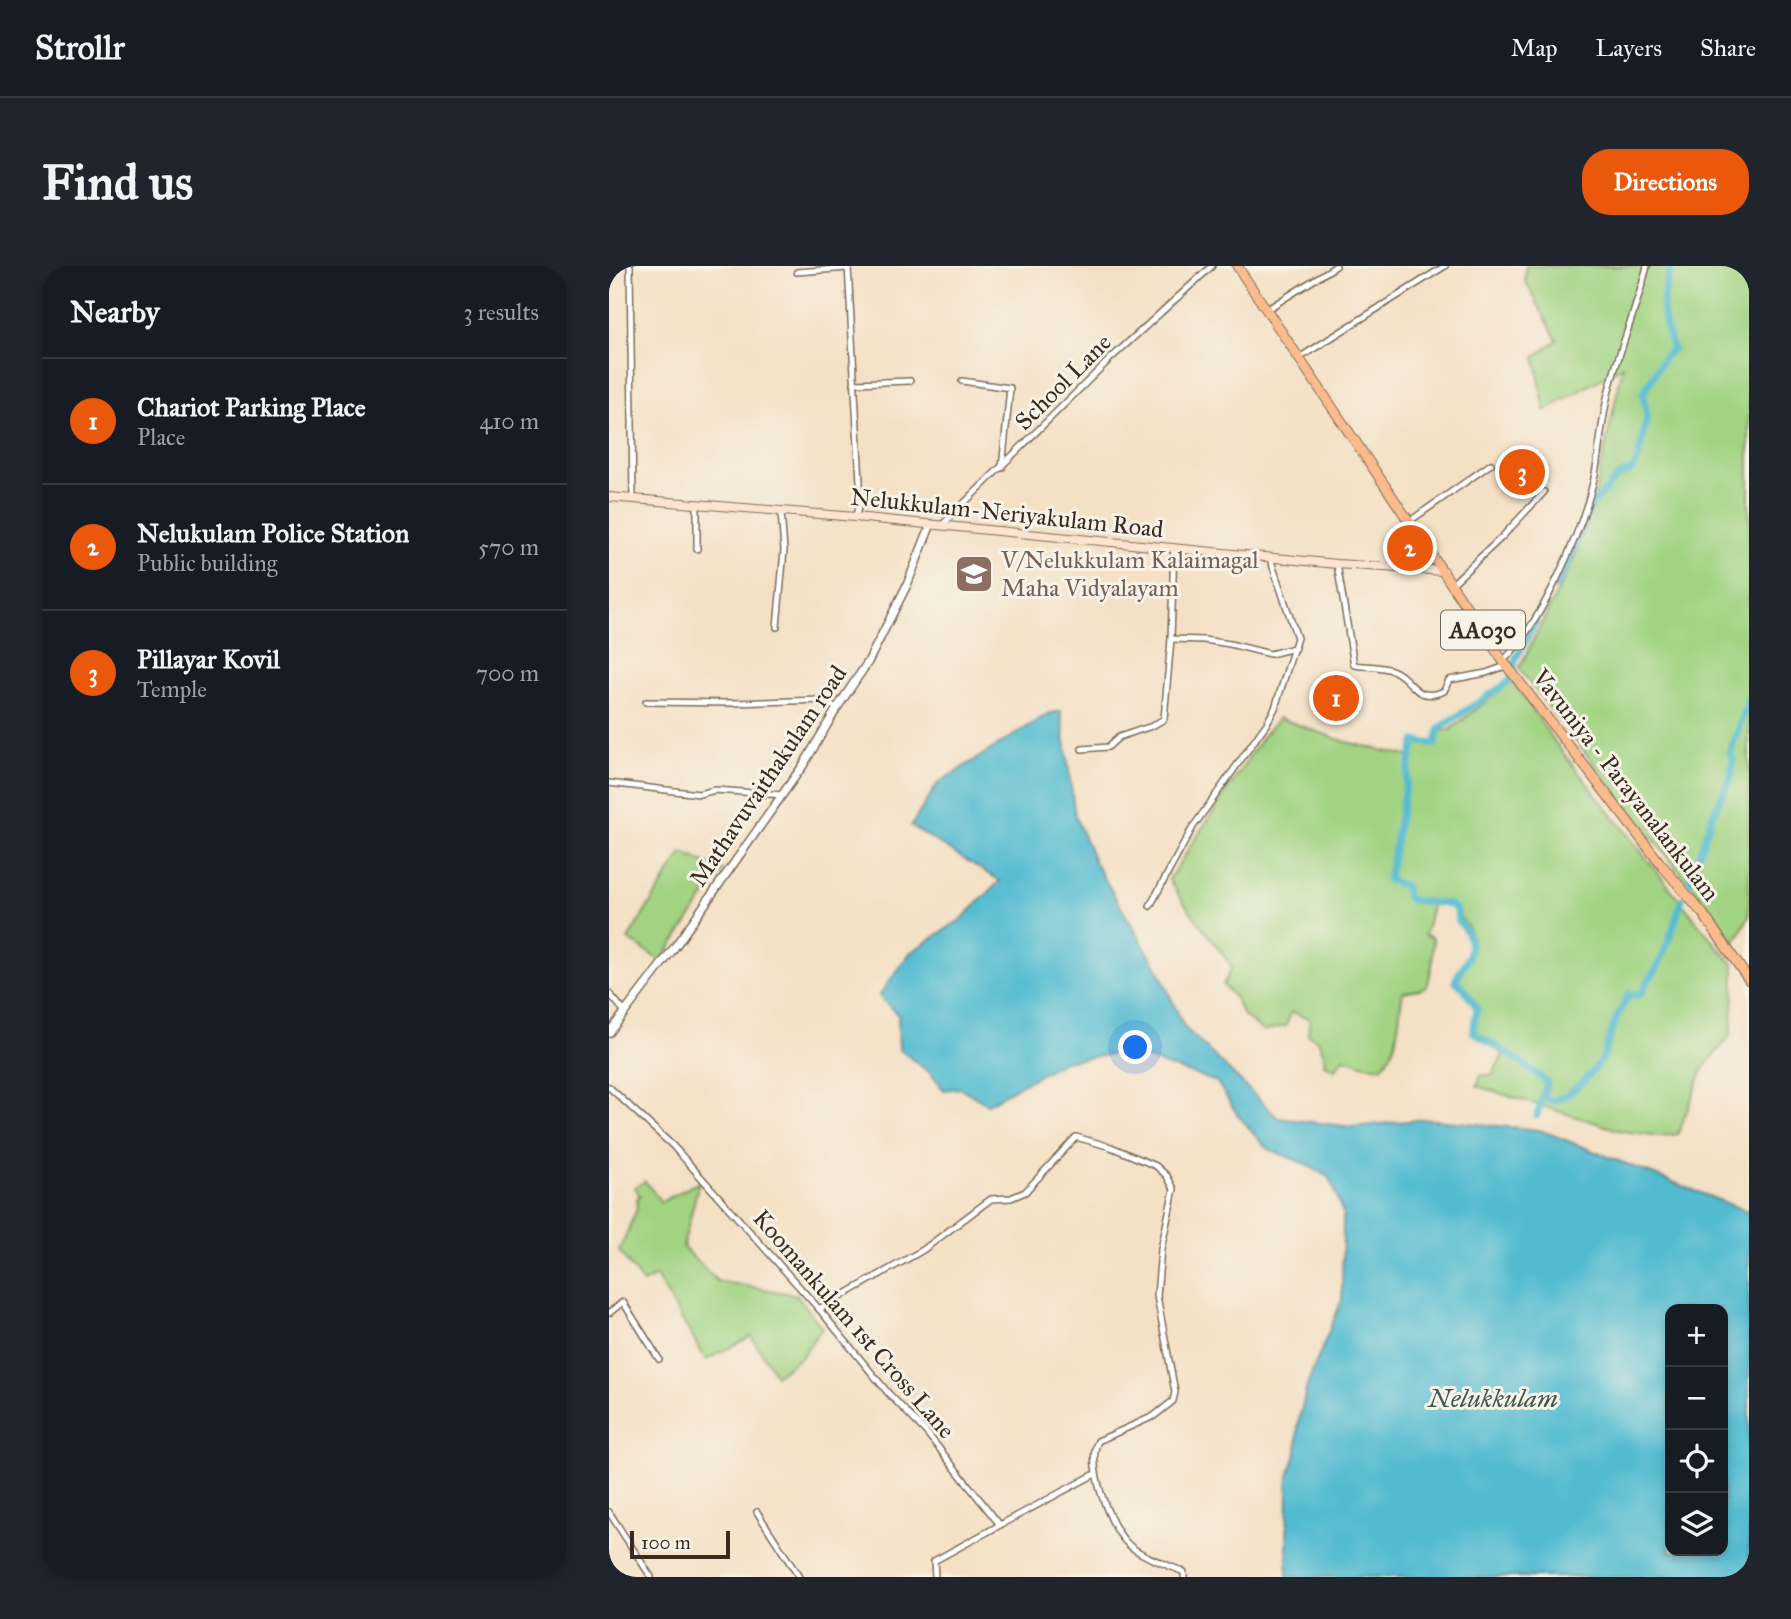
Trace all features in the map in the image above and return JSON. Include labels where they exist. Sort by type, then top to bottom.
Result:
[{"type":"highway","name":"Vavuniya - Parayanalankulam","points":[[1237,266],[1505,663],[1660,863],[1703,914],[1749,980]]},
{"type":"main road","name":"Nelukkulam-Neriyakulam Road","points":[[609,497],[1444,572]]},
{"type":"street","points":[[630,266],[633,499]]},
{"type":"street","name":"School Lane","points":[[942,526],[1110,359],[1212,266]]},
{"type":"street","points":[[1266,310],[1336,266]]},
{"type":"street","points":[[1299,358],[1445,266]]},
{"type":"street","points":[[1337,564],[1354,665],[1396,671],[1421,693],[1438,694],[1444,691],[1449,680],[1486,673],[1505,663],[1557,580],[1572,544],[1594,476],[1609,389],[1647,266]]},
{"type":"street","points":[[797,272],[848,267],[861,500],[855,517]]},
{"type":"street","points":[[853,383],[910,381]]},
{"type":"street","points":[[962,381],[1010,388],[1002,468]]},
{"type":"street","points":[[1410,521],[1490,464]]},
{"type":"street","points":[[1453,584],[1544,492]]},
{"type":"street","points":[[697,505],[697,549]]},
{"type":"street","points":[[777,627],[783,550],[781,512]]},
{"type":"street","name":"Mathavuvaithakulam road","points":[[609,1033],[674,948],[783,795],[868,662],[907,585],[931,524]]},
{"type":"street","points":[[1082,749],[1108,747],[1119,737],[1164,719],[1171,639],[1174,548]]},
{"type":"street","points":[[1150,906],[1193,827],[1267,723],[1296,648],[1297,638],[1292,616],[1270,557]]},
{"type":"street","points":[[1171,639],[1204,639],[1270,654],[1296,648]]},
{"type":"street","points":[[646,702],[821,700],[837,708]]},
{"type":"street","points":[[609,783],[699,794],[715,790],[783,795]]},
{"type":"street","points":[[609,993],[625,1012]]},
{"type":"street","name":"Koomankulam 1st Cross Lane","points":[[609,1087],[673,1146],[964,1476],[1000,1525]]},
{"type":"street","points":[[818,1309],[923,1250],[991,1199],[1011,1198],[1025,1192],[1076,1137],[1111,1147],[1156,1166],[1167,1175],[1174,1189],[1161,1250],[1157,1296],[1175,1392],[1173,1401],[1154,1416],[1098,1441],[1095,1447],[1095,1474],[1112,1518],[1125,1542],[1184,1572],[1184,1577]]},
{"type":"street","points":[[609,1313],[623,1302],[659,1359]]},
{"type":"street","points":[[935,1577],[934,1562],[1095,1474]]},
{"type":"street","points":[[609,1511],[651,1577]]},
{"type":"street","points":[[757,1512],[799,1577]]},
{"type":"green space","points":[[1526,266],[1749,266],[1749,916],[1735,942],[1519,669],[1573,561],[1595,494],[1623,366],[1545,411],[1535,357],[1557,340],[1525,280]]},
{"type":"green space","points":[[1512,681],[1560,749],[1734,965],[1731,1034],[1703,1069],[1678,1134],[1661,1136],[1622,1131],[1477,1086],[1481,1075],[1492,1075],[1503,1055],[1475,1031],[1478,1006],[1467,988],[1458,981],[1470,954],[1472,940],[1467,926],[1450,903],[1433,901],[1425,935],[1433,938],[1432,966],[1427,986],[1403,992],[1395,1042],[1387,1060],[1381,1067],[1344,1058],[1335,1069],[1324,1064],[1324,1054],[1318,1040],[1308,1035],[1310,1019],[1291,1012],[1286,1026],[1263,1031],[1243,1015],[1235,998],[1223,985],[1232,967],[1169,879],[1263,736],[1279,718],[1346,742],[1412,757],[1417,744],[1437,746],[1442,730],[1450,730]]},
{"type":"green space","points":[[682,853],[723,870],[661,961],[628,939]]},
{"type":"green space","points":[[645,1181],[661,1202],[699,1182],[683,1247],[717,1281],[797,1295],[822,1328],[801,1357],[776,1375],[751,1336],[706,1360],[656,1276],[643,1283],[619,1251],[637,1209],[637,1198],[640,1196],[635,1187]]},
{"type":"water","name":"Nelukkulam","points":[[1061,711],[1075,816],[1095,863],[1159,971],[1184,1027],[1278,1118],[1353,1127],[1425,1119],[1540,1130],[1749,1212],[1749,1577],[1287,1577],[1288,1478],[1297,1451],[1298,1424],[1308,1382],[1342,1300],[1343,1214],[1330,1178],[1303,1163],[1266,1148],[1237,1114],[1217,1082],[1127,1052],[1064,1061],[987,1104],[960,1088],[944,1090],[930,1073],[899,1049],[898,1015],[879,996],[910,953],[963,918],[1000,881],[911,826],[938,783],[1048,714]]},
{"type":"waterway","points":[[1555,587],[1566,568],[1591,506],[1617,477],[1633,469],[1638,459],[1647,416],[1643,394],[1665,356],[1673,349],[1663,308],[1671,266]]},
{"type":"waterway","points":[[1536,622],[1516,658],[1510,681],[1440,728],[1435,744],[1415,741],[1388,880],[1405,886],[1410,900],[1449,904],[1457,910],[1458,921],[1468,935],[1470,946],[1466,962],[1455,982],[1463,987],[1477,1008],[1473,1032],[1514,1057],[1547,1082],[1537,1115]]},
{"type":"waterway","points":[[1690,881],[1712,816],[1731,777],[1733,759],[1730,753],[1749,699]]},
{"type":"waterway","points":[[1543,1097],[1552,1101],[1566,1096],[1584,1081],[1602,1060],[1616,1019],[1629,994],[1638,995],[1643,992],[1657,968],[1682,899]]},
{"type":"place","name":"Pillayar Kovil","points":[[1522,472]]},
{"type":"place","name":"Nelukulam Police Station","points":[[1410,548]]},
{"type":"place","name":"V/Nelukkulam Kalaimagal Maha Vidyalayam","points":[[974,574]]},
{"type":"place","name":"Chariot Parking Place","points":[[1336,698]]}]
